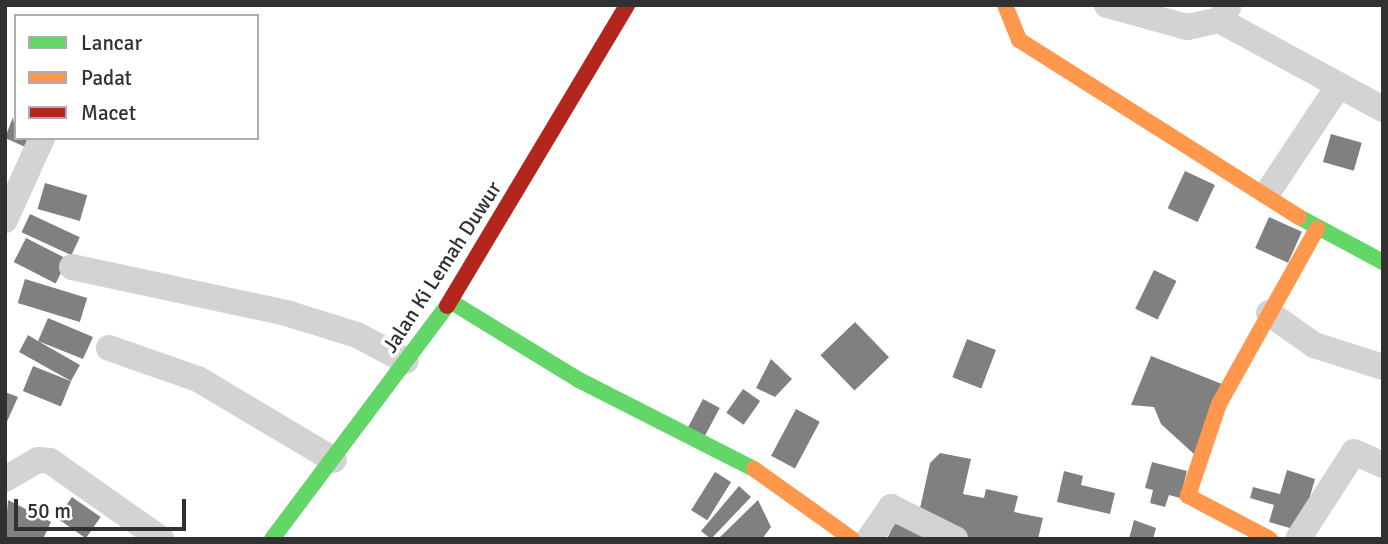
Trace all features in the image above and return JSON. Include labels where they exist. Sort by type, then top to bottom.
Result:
[{"type":"street","name":"Jalan Ki Lemah Duwur","points":[[272,539],[334,460],[450,301],[627,5]]},
{"type":"street","points":[[1006,5],[1019,40],[1268,192],[1317,229],[1383,262]]},
{"type":"street","points":[[1107,5],[1187,27],[1224,13],[1337,88],[1383,109]]},
{"type":"street","points":[[1268,192],[1337,88]]},
{"type":"street","points":[[5,220],[40,140]]},
{"type":"street","points":[[1270,539],[1188,496],[1219,404],[1317,229]]},
{"type":"street","points":[[72,267],[286,313],[357,335],[406,361]]},
{"type":"street","points":[[450,301],[579,380],[745,463],[852,539]]},
{"type":"street","points":[[1269,313],[1314,345],[1383,367]]},
{"type":"street","points":[[109,348],[198,379],[334,460]]},
{"type":"street","points":[[1298,539],[1353,452],[1383,465]]},
{"type":"street","points":[[5,479],[38,460],[58,464],[161,539]]},
{"type":"street","points":[[869,539],[891,507],[955,539]]},
{"type":"building","points":[[13,117],[14,140],[37,140],[32,150],[5,138]]},
{"type":"building","points":[[1331,134],[1362,143],[1354,171],[1323,162]]},
{"type":"building","points":[[1185,171],[1215,185],[1198,222],[1168,208]]},
{"type":"building","points":[[45,183],[87,195],[80,221],[38,209]]},
{"type":"building","points":[[30,214],[80,237],[71,255],[22,232]]},
{"type":"building","points":[[1269,217],[1302,232],[1288,263],[1255,248]]},
{"type":"building","points":[[26,238],[68,259],[56,283],[14,262]]},
{"type":"building","points":[[1154,270],[1176,281],[1158,320],[1135,309]]},
{"type":"building","points":[[25,279],[87,298],[80,322],[18,303]]},
{"type":"building","points":[[48,318],[93,337],[83,359],[38,341]]},
{"type":"building","points":[[855,322],[889,357],[855,391],[820,355]]},
{"type":"building","points":[[28,335],[80,365],[71,381],[19,352]]},
{"type":"building","points":[[967,339],[996,350],[981,388],[952,377]]},
{"type":"building","points":[[1151,356],[1222,384],[1194,454],[1161,424],[1154,407],[1131,405]]},
{"type":"building","points":[[771,359],[792,379],[775,397],[756,388]]},
{"type":"building","points":[[33,366],[71,381],[61,406],[23,391]]},
{"type":"building","points":[[743,389],[760,401],[744,425],[726,413]]},
{"type":"building","points":[[5,392],[18,397],[5,426]]},
{"type":"building","points":[[703,399],[720,408],[704,438],[687,429]]},
{"type":"building","points":[[796,409],[820,422],[795,468],[771,456]]},
{"type":"building","points":[[940,453],[971,459],[963,494],[984,498],[986,489],[1018,496],[1014,512],[1043,518],[1038,539],[970,539],[919,513],[930,463]]},
{"type":"building","points":[[1152,462],[1187,471],[1180,498],[1169,495],[1165,507],[1150,503],[1153,490],[1145,488]]},
{"type":"building","points":[[1287,470],[1315,479],[1300,531],[1269,522],[1274,505],[1250,498],[1253,487],[1280,494]]},
{"type":"building","points":[[1064,471],[1083,476],[1081,485],[1115,493],[1110,514],[1057,502]]},
{"type":"building","points":[[715,472],[731,482],[707,520],[691,510]]},
{"type":"building","points":[[739,486],[751,497],[711,539],[701,531]]},
{"type":"building","points":[[72,497],[101,517],[86,538],[57,518]]},
{"type":"building","points":[[8,500],[51,522],[43,539],[5,539]]},
{"type":"building","points":[[758,500],[771,527],[762,539],[718,539]]},
{"type":"building","points":[[1134,520],[1156,528],[1153,539],[1129,539]]},
{"type":"building","points":[[895,521],[934,539],[887,539]]},
{"type":"traffic: fast","points":[[1299,217],[1383,262]]},
{"type":"traffic: fast","points":[[450,301],[579,380],[754,469]]},
{"type":"traffic: fast","points":[[272,539],[447,306]]},
{"type":"traffic: slow","points":[[1005,5],[1019,40],[1299,217]]},
{"type":"traffic: slow","points":[[1270,539],[1188,496],[1219,404],[1317,229]]},
{"type":"traffic: slow","points":[[754,469],[852,539]]},
{"type":"traffic: jam","points":[[447,306],[627,5]]}]
